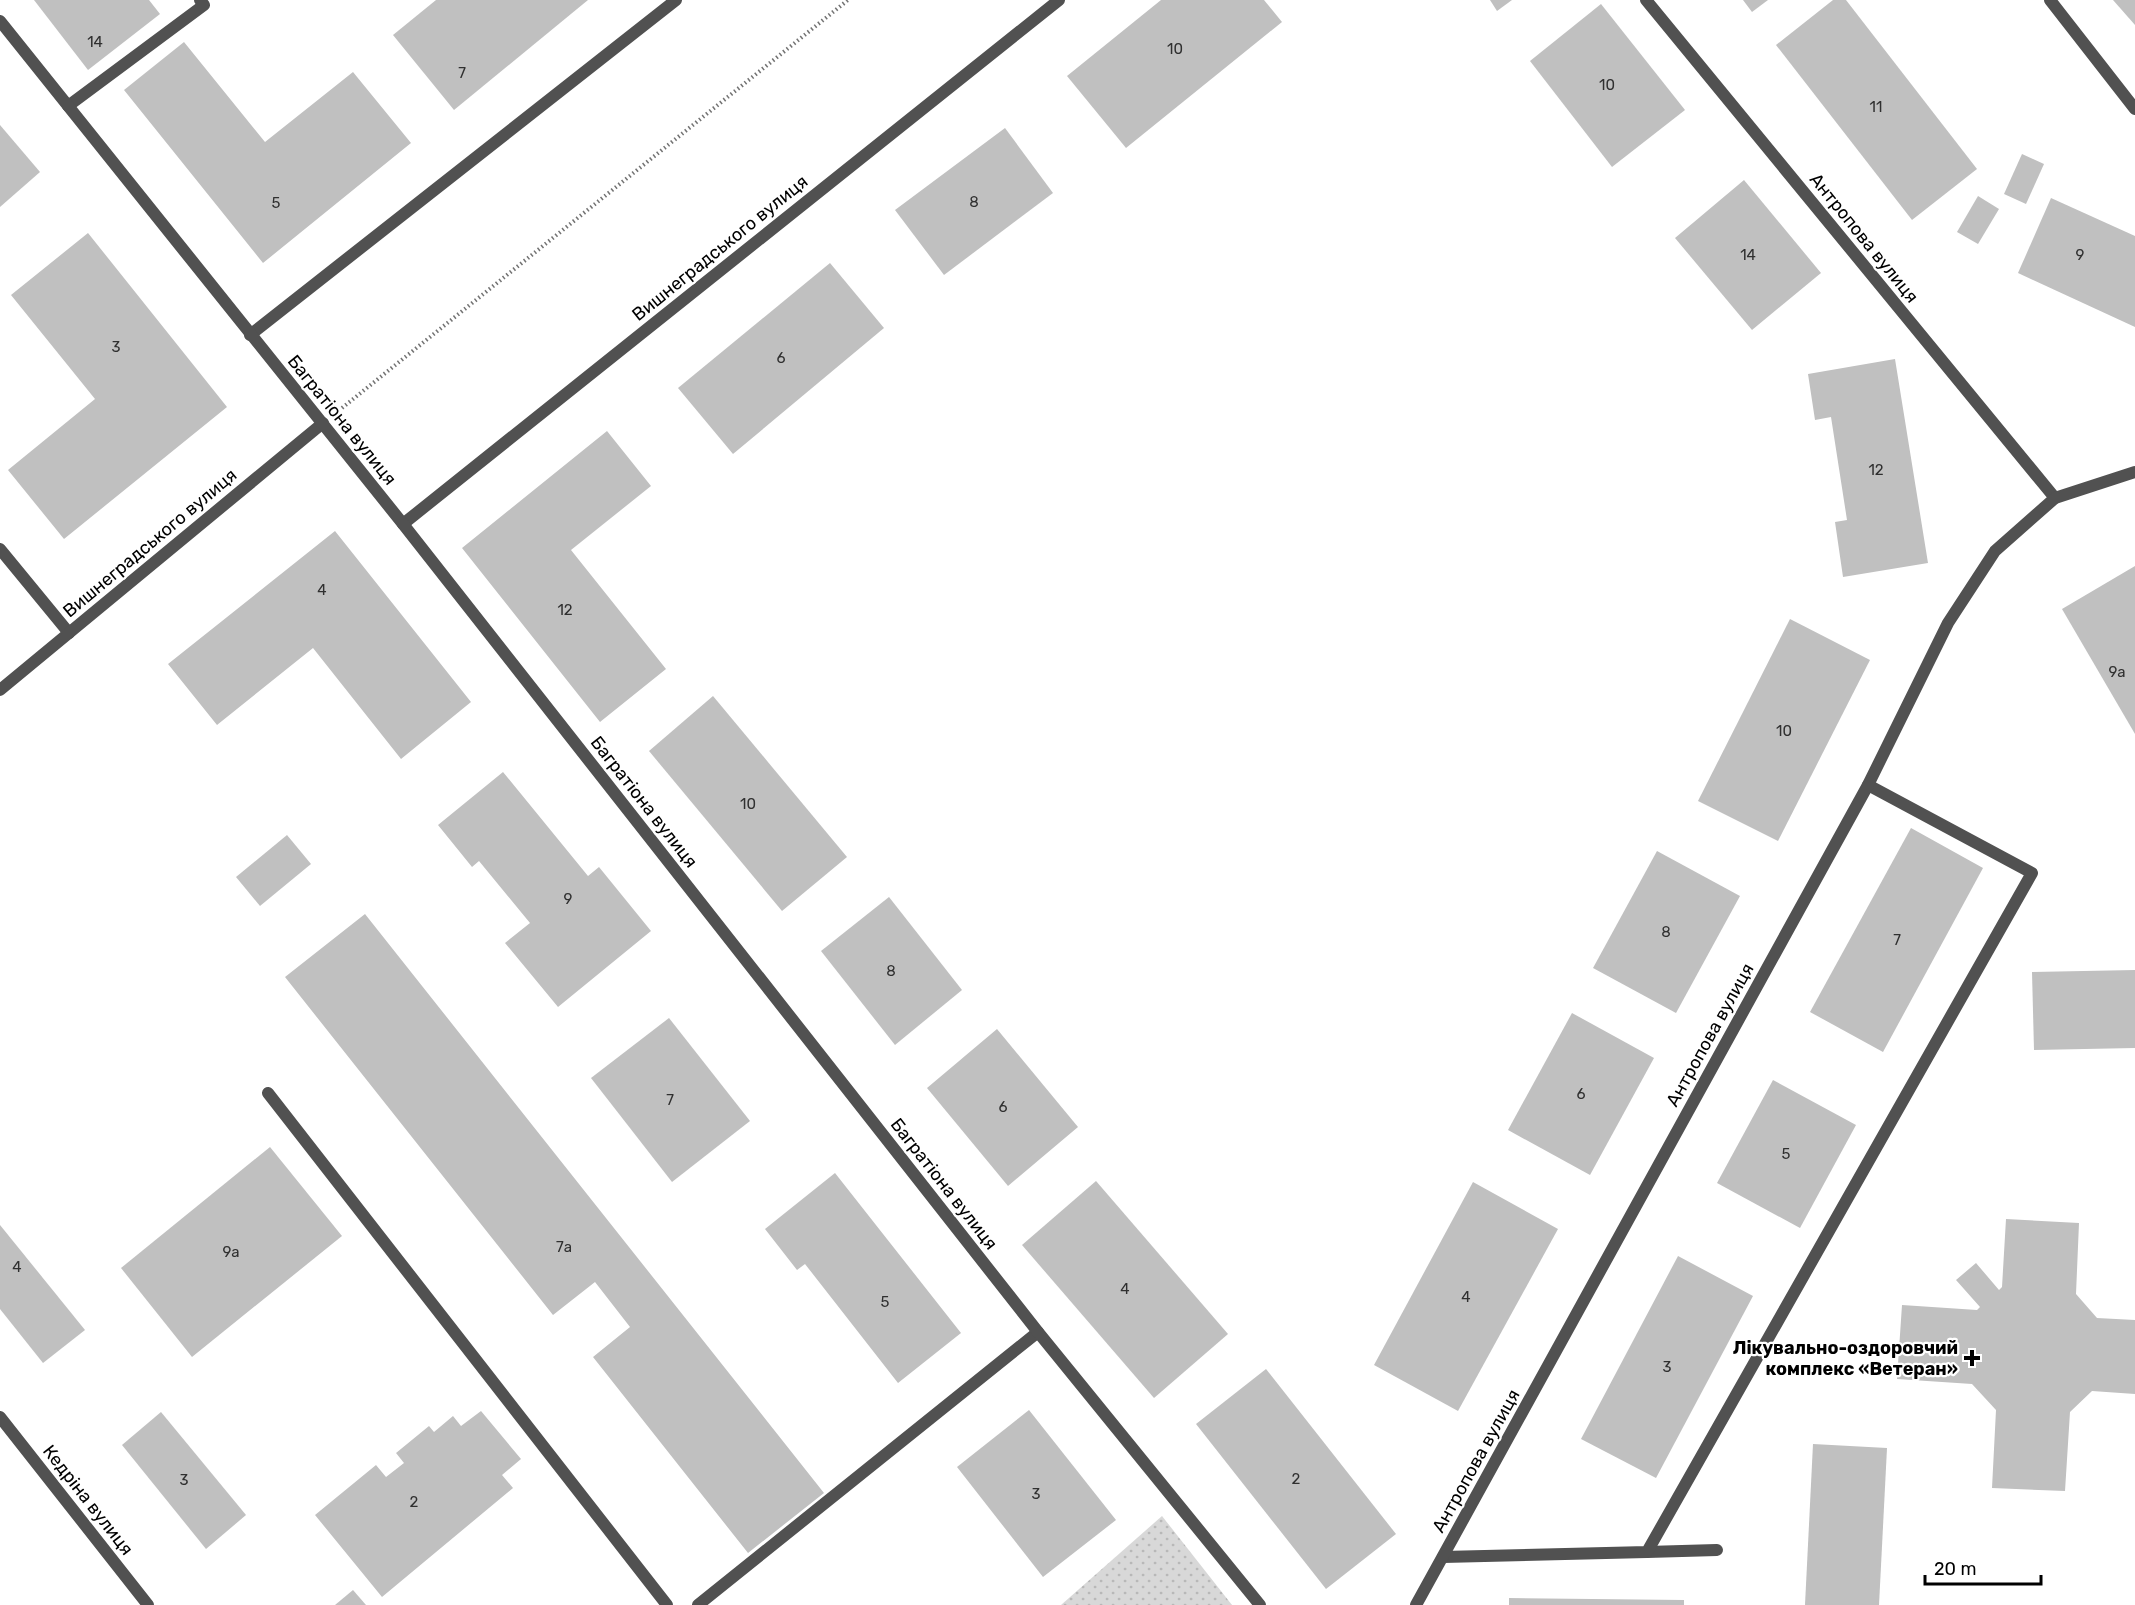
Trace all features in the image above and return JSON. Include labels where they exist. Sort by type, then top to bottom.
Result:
[{"type":"street","points":[[68,106],[204,5],[200,0]]},
{"type":"street","points":[[250,335],[676,0]]},
{"type":"street","name":"Вишнеградського вулиця","points":[[403,524],[1059,0]]},
{"type":"street","name":"Антропова вулиця","points":[[1646,0],[2055,498]]},
{"type":"street","points":[[2050,0],[2135,109]]},
{"type":"street","name":"Багратіона вулиця","points":[[0,21],[403,524],[1038,1332],[1260,1605]]},
{"type":"street","name":"Вишнеградського вулиця","points":[[0,690],[323,423]]},
{"type":"street","name":"Антропова вулиця","points":[[1416,1605],[1868,785],[1948,623],[1995,551],[2055,498],[2135,472]]},
{"type":"street","points":[[0,549],[69,633]]},
{"type":"street","points":[[1647,1552],[2032,873],[1868,785]]},
{"type":"street","points":[[268,1093],[667,1605]]},
{"type":"street","points":[[698,1605],[1038,1332]]},
{"type":"street","name":"Кедріна вулиця","points":[[0,1417],[148,1605]]},
{"type":"street","points":[[1443,1557],[1716,1550]]},
{"type":"path","points":[[323,423],[848,0]]},
{"type":"shaded area","points":[[1162,1516],[1232,1605],[1061,1605]]},
{"type":"building","points":[[34,0],[149,0],[160,14],[88,70]]},
{"type":"building","points":[[436,0],[588,0],[454,110],[393,35]]},
{"type":"building","points":[[1161,0],[1264,0],[1282,22],[1126,148],[1067,76]]},
{"type":"building","points":[[1490,0],[1512,0],[1497,11]]},
{"type":"building","points":[[1743,0],[1768,0],[1752,12]]},
{"type":"building","points":[[1833,0],[1846,0],[1977,169],[1912,220],[1776,45]]},
{"type":"building","points":[[2113,0],[2135,0],[2135,25]]},
{"type":"building","points":[[1601,4],[1685,110],[1612,167],[1530,61]]},
{"type":"building","points":[[184,42],[265,142],[353,72],[411,143],[263,263],[124,90]]},
{"type":"building","points":[[0,125],[40,172],[0,207]]},
{"type":"building","points":[[1005,128],[1053,193],[944,275],[895,210]]},
{"type":"building","points":[[2022,154],[2044,164],[2026,204],[2004,194]]},
{"type":"building","points":[[1744,180],[1821,273],[1752,330],[1675,238]]},
{"type":"building","points":[[1978,196],[1999,209],[1978,244],[1957,232]]},
{"type":"building","points":[[2051,198],[2135,236],[2135,327],[2018,273]]},
{"type":"building","points":[[88,233],[227,407],[64,539],[8,470],[95,399],[11,295]]},
{"type":"building","points":[[830,263],[884,328],[733,454],[678,388]]},
{"type":"building","points":[[1895,359],[1928,563],[1843,577],[1835,522],[1847,520],[1831,417],[1815,420],[1808,374]]},
{"type":"building","points":[[607,431],[651,486],[571,550],[666,669],[600,722],[462,548]]},
{"type":"building","points":[[335,531],[471,702],[401,759],[313,648],[217,725],[168,664]]},
{"type":"building","points":[[2135,566],[2135,734],[2062,609]]},
{"type":"building","points":[[1790,619],[1870,660],[1778,841],[1698,801]]},
{"type":"building","points":[[713,696],[847,857],[782,911],[649,751]]},
{"type":"building","points":[[503,772],[588,876],[599,867],[651,931],[558,1007],[505,943],[530,923],[479,861],[472,867],[438,825]]},
{"type":"building","points":[[1911,828],[1983,868],[1883,1052],[1810,1012]]},
{"type":"building","points":[[287,835],[311,864],[260,906],[236,877]]},
{"type":"building","points":[[1657,851],[1740,896],[1676,1013],[1593,968]]},
{"type":"building","points":[[889,897],[962,990],[895,1045],[821,951]]},
{"type":"building","points":[[365,914],[824,1493],[748,1553],[593,1357],[630,1327],[595,1282],[553,1315],[285,977]]},
{"type":"building","points":[[2135,970],[2135,1048],[2034,1050],[2032,972]]},
{"type":"building","points":[[1572,1013],[1654,1058],[1590,1175],[1508,1130]]},
{"type":"building","points":[[669,1018],[750,1121],[672,1182],[591,1078]]},
{"type":"building","points":[[997,1029],[1078,1127],[1008,1186],[927,1088]]},
{"type":"building","points":[[1773,1080],[1856,1125],[1800,1228],[1717,1183]]},
{"type":"building","points":[[270,1147],[342,1236],[192,1357],[121,1268]]},
{"type":"building","points":[[835,1173],[961,1333],[898,1383],[805,1264],[797,1270],[765,1229]]},
{"type":"building","points":[[1096,1181],[1228,1334],[1154,1398],[1022,1245]]},
{"type":"building","points":[[1473,1182],[1558,1229],[1458,1411],[1374,1365]]},
{"type":"building","points":[[2006,1219],[2079,1223],[2076,1294],[2097,1318],[2135,1320],[2135,1394],[2092,1391],[2070,1412],[2065,1491],[1992,1488],[1996,1410],[1972,1384],[1897,1379],[1902,1305],[1977,1310],[1980,1307],[1956,1280],[1976,1263],[1999,1290],[2002,1287]]},
{"type":"building","points":[[0,1225],[85,1330],[43,1363],[0,1309]]},
{"type":"building","points":[[1678,1256],[1753,1296],[1656,1478],[1581,1439]]},
{"type":"building","points":[[1266,1369],[1396,1534],[1326,1589],[1196,1424]]},
{"type":"building","points":[[1029,1410],[1116,1520],[1043,1577],[957,1467]]},
{"type":"building","points":[[481,1411],[521,1459],[502,1475],[513,1488],[382,1597],[315,1515],[376,1465],[386,1477],[404,1463],[396,1453],[429,1426],[434,1432],[453,1416],[461,1426]]},
{"type":"building","points":[[161,1412],[246,1515],[206,1549],[122,1445]]},
{"type":"building","points":[[1813,1444],[1887,1448],[1879,1605],[1805,1605]]},
{"type":"building","points":[[353,1590],[366,1605],[335,1605]]},
{"type":"building","points":[[1509,1598],[1684,1600],[1684,1605],[1509,1605]]},
{"type":"place","name":"Лікувально-оздоровчий комплекс «Ветеран»","points":[[1972,1358]]}]
